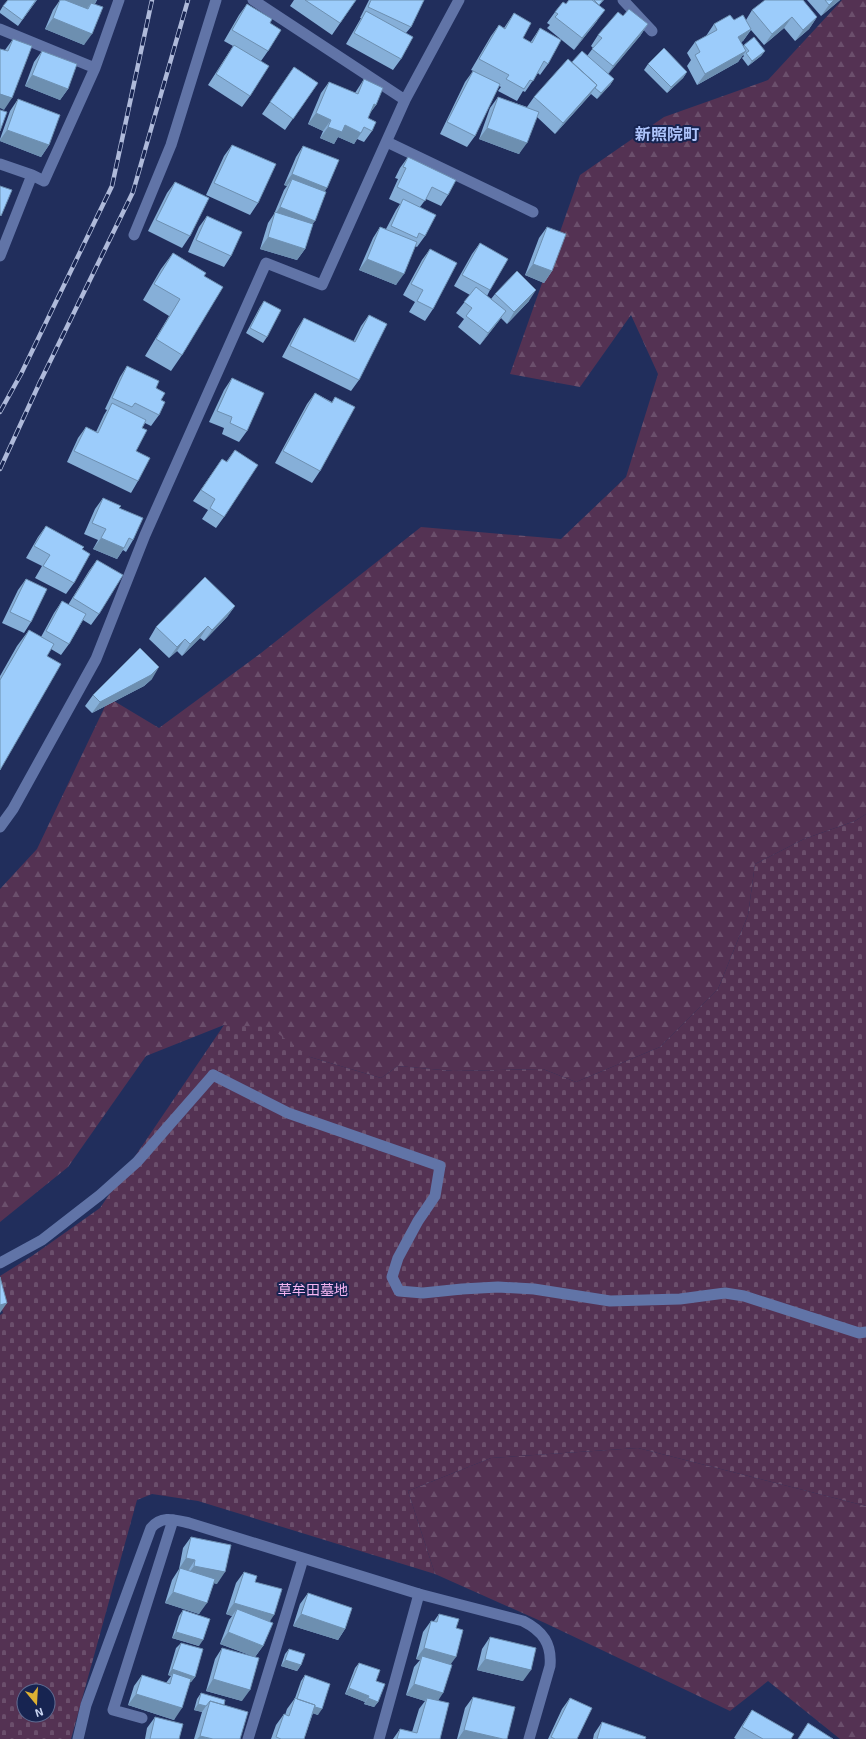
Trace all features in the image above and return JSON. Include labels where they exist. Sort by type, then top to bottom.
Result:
[{"type":"street","points":[[0,164],[32,175],[44,181],[95,68],[119,0]]},
{"type":"street","points":[[134,235],[171,145],[216,0]]},
{"type":"street","points":[[253,0],[405,100]]},
{"type":"street","points":[[0,827],[24,789],[96,659],[145,535],[266,263],[322,285],[405,100],[458,0]]},
{"type":"street","points":[[623,0],[652,31]]},
{"type":"street","points":[[0,29],[95,68]]},
{"type":"street","points":[[386,142],[533,212]]},
{"type":"street","points":[[0,256],[32,175]]},
{"type":"street","points":[[0,1263],[42,1240],[100,1195],[137,1162],[213,1075],[288,1113],[440,1166],[435,1196],[418,1221],[398,1258],[392,1277],[399,1291],[423,1293],[498,1287],[534,1289],[610,1301],[680,1299],[725,1293],[744,1296],[859,1333],[866,1332]]},
{"type":"street","points":[[78,1739],[86,1705],[151,1528],[156,1522],[164,1519],[189,1523],[419,1594],[523,1621],[531,1625],[547,1643],[551,1654],[550,1666],[529,1739]]},
{"type":"street","points":[[142,1718],[113,1710],[173,1520]]},
{"type":"street","points":[[248,1739],[303,1558]]},
{"type":"street","points":[[379,1739],[419,1594]]},
{"type":"green space","points":[[842,0],[866,0],[866,814],[855,821],[804,839],[755,864],[748,915],[718,989],[660,1047],[576,1082],[543,1069],[453,1071],[398,1066],[381,1078],[310,1057],[224,1025],[146,1056],[68,1167],[0,1222],[0,889],[37,849],[109,698],[159,728],[261,653],[421,527],[561,539],[626,477],[658,374],[631,315],[580,387],[510,374],[580,175],[664,117],[768,80]]},
{"type":"green space","name":"草牟田墓地","points":[[866,814],[866,1506],[638,1448],[491,1458],[408,1491],[435,1574],[198,1501],[152,1494],[137,1500],[71,1739],[0,1739],[0,1315],[3,1313],[0,1303],[0,1276],[32,1256],[100,1208],[224,1025],[269,1027],[310,1057],[381,1078],[398,1066],[453,1071],[543,1069],[576,1082],[660,1047],[718,989],[748,915],[755,864],[804,839],[855,821]]},
{"type":"green space","points":[[638,1448],[866,1506],[866,1739],[840,1739],[768,1681],[730,1711],[545,1623],[435,1574],[408,1491],[491,1458]]},
{"type":"building","points":[[8,0],[36,0],[22,20],[3,6]]},
{"type":"building","points":[[60,0],[65,0],[88,9],[91,3],[103,7],[92,34],[53,18]]},
{"type":"building","points":[[305,0],[356,0],[340,23]]},
{"type":"building","points":[[371,0],[424,0],[411,27],[368,7]]},
{"type":"building","points":[[569,0],[592,0],[605,10],[582,38],[555,17],[558,14],[555,12],[563,2],[566,4]]},
{"type":"building","points":[[594,0],[603,0],[599,5]]},
{"type":"building","points":[[765,0],[803,0],[817,17],[803,30],[792,17],[772,34],[752,10]]},
{"type":"building","points":[[825,0],[834,0],[829,5]]},
{"type":"building","points":[[247,4],[272,19],[270,23],[281,30],[268,51],[232,30]]},
{"type":"building","points":[[629,9],[648,24],[613,66],[592,49],[602,38],[598,35],[618,12],[623,16]]},
{"type":"building","points":[[366,11],[413,37],[401,59],[354,33]]},
{"type":"building","points":[[514,13],[531,23],[523,38],[532,43],[540,28],[561,40],[548,64],[544,61],[533,81],[530,80],[524,89],[506,79],[509,75],[479,59],[499,25],[505,29]]},
{"type":"building","points":[[730,15],[734,20],[743,15],[751,29],[738,37],[746,51],[705,74],[695,55],[700,52],[695,42],[717,30],[714,24]]},
{"type":"building","points":[[754,37],[765,51],[752,61],[746,53],[749,51],[744,45]]},
{"type":"building","points":[[13,39],[32,46],[12,98],[0,94],[0,49],[8,51]]},
{"type":"building","points":[[234,45],[269,66],[250,96],[216,74]]},
{"type":"building","points":[[664,48],[687,72],[671,87],[648,64]]},
{"type":"building","points":[[42,51],[77,64],[68,89],[32,75]]},
{"type":"building","points":[[582,51],[614,79],[601,93],[595,88],[597,85],[572,62]]},
{"type":"building","points":[[568,59],[597,85],[563,123],[534,97]]},
{"type":"building","points":[[294,67],[318,83],[293,119],[270,102]]},
{"type":"building","points":[[473,71],[500,84],[475,136],[447,122]]},
{"type":"building","points":[[364,79],[383,88],[376,105],[374,104],[368,118],[376,122],[372,131],[364,127],[361,133],[345,125],[342,132],[328,127],[331,120],[316,113],[329,82],[358,94]]},
{"type":"building","points":[[498,97],[539,112],[527,143],[487,128]]},
{"type":"building","points":[[18,99],[60,115],[49,145],[7,130]]},
{"type":"building","points":[[0,110],[7,112],[0,131]]},
{"type":"building","points":[[232,145],[276,164],[258,203],[214,183]]},
{"type":"building","points":[[303,146],[339,160],[327,188],[292,174]]},
{"type":"building","points":[[408,157],[456,180],[448,195],[432,187],[425,201],[397,187],[406,168],[403,167]]},
{"type":"building","points":[[292,179],[326,192],[315,221],[280,207]]},
{"type":"building","points":[[175,182],[209,198],[190,236],[156,220]]},
{"type":"building","points":[[0,186],[12,190],[1,216],[0,215]]},
{"type":"building","points":[[403,199],[436,215],[425,236],[419,233],[417,238],[391,226]]},
{"type":"building","points":[[275,212],[313,224],[305,249],[268,237]]},
{"type":"building","points":[[207,216],[242,232],[231,256],[196,240]]},
{"type":"building","points":[[380,227],[417,242],[404,274],[367,259]]},
{"type":"building","points":[[547,227],[566,234],[552,271],[533,264]]},
{"type":"building","points":[[480,243],[508,259],[490,290],[462,275]]},
{"type":"building","points":[[430,249],[457,263],[433,309],[417,301],[423,290],[411,284]]},
{"type":"building","points":[[173,253],[206,273],[204,276],[223,287],[182,355],[156,339],[180,299],[154,284]]},
{"type":"building","points":[[517,271],[536,290],[514,312],[495,294]]},
{"type":"building","points":[[476,287],[506,311],[488,333],[466,316],[472,308],[464,302]]},
{"type":"building","points":[[264,301],[281,310],[267,337],[250,328]]},
{"type":"building","points":[[369,315],[387,324],[359,380],[290,346],[304,318],[355,342]]},
{"type":"building","points":[[127,366],[159,381],[156,388],[165,393],[161,400],[165,402],[159,415],[135,403],[132,407],[112,398]]},
{"type":"building","points":[[232,378],[264,393],[247,431],[230,423],[232,417],[217,411]]},
{"type":"building","points":[[315,393],[332,403],[335,397],[355,407],[320,471],[283,451]]},
{"type":"building","points":[[112,403],[146,420],[142,428],[147,430],[136,451],[150,458],[138,481],[74,451],[86,427],[98,433]]},
{"type":"building","points":[[235,450],[258,465],[224,517],[210,508],[215,499],[201,490],[222,459],[227,462]]},
{"type":"building","points":[[103,498],[121,506],[119,508],[143,518],[133,540],[129,538],[124,548],[101,538],[106,529],[92,523]]},
{"type":"building","points":[[46,526],[84,547],[82,549],[90,554],[74,583],[43,566],[50,555],[34,546]]},
{"type":"building","points":[[97,560],[123,575],[99,614],[73,598]]},
{"type":"building","points":[[205,577],[235,606],[212,630],[208,626],[190,644],[185,639],[177,647],[156,627]]},
{"type":"building","points":[[26,579],[47,589],[31,622],[10,612]]},
{"type":"building","points":[[62,601],[86,614],[69,644],[46,631]]},
{"type":"building","points":[[29,630],[54,644],[47,656],[61,664],[0,770],[0,680]]},
{"type":"building","points":[[140,648],[159,667],[151,675],[100,702],[93,695]]},
{"type":"building","points":[[0,1277],[7,1303],[0,1305]]},
{"type":"building","points":[[191,1537],[231,1545],[225,1572],[194,1566],[195,1560],[186,1558]]},
{"type":"building","points":[[180,1568],[215,1579],[207,1603],[173,1592]]},
{"type":"building","points":[[244,1572],[257,1576],[255,1582],[282,1589],[274,1615],[234,1603]]},
{"type":"building","points":[[308,1593],[352,1608],[345,1629],[301,1614]]},
{"type":"building","points":[[237,1609],[273,1623],[263,1646],[228,1632]]},
{"type":"building","points":[[183,1610],[210,1619],[203,1640],[176,1632]]},
{"type":"building","points":[[439,1614],[459,1619],[456,1628],[463,1630],[456,1657],[424,1648],[431,1621],[437,1622]]},
{"type":"building","points":[[490,1637],[536,1648],[531,1670],[485,1659]]},
{"type":"building","points":[[181,1643],[203,1649],[195,1677],[172,1669]]},
{"type":"building","points":[[222,1648],[259,1658],[250,1690],[213,1679]]},
{"type":"building","points":[[289,1649],[305,1654],[301,1665],[285,1660]]},
{"type":"building","points":[[422,1656],[452,1665],[443,1693],[414,1684]]},
{"type":"building","points":[[359,1663],[380,1670],[376,1681],[385,1684],[378,1702],[368,1698],[369,1696],[349,1688]]},
{"type":"building","points":[[173,1673],[191,1679],[182,1708],[136,1694],[142,1675],[170,1684]]},
{"type":"building","points":[[305,1675],[330,1684],[322,1709],[297,1699]]},
{"type":"building","points":[[201,1693],[225,1700],[224,1705],[210,1701],[206,1706],[198,1704]]},
{"type":"building","points":[[473,1697],[515,1707],[507,1739],[464,1730]]},
{"type":"building","points":[[295,1698],[315,1705],[304,1739],[281,1739],[276,1737],[284,1714],[289,1716]]},
{"type":"building","points":[[427,1698],[449,1703],[440,1739],[397,1739],[400,1729],[417,1733]]},
{"type":"building","points":[[570,1698],[592,1708],[577,1739],[555,1739],[551,1737]]},
{"type":"building","points":[[210,1701],[248,1712],[240,1739],[213,1739],[200,1736]]},
{"type":"building","points":[[752,1710],[794,1734],[791,1739],[763,1739],[742,1727]]},
{"type":"building","points":[[155,1717],[183,1724],[179,1739],[150,1739]]},
{"type":"building","points":[[602,1722],[646,1737],[645,1739],[597,1739]]},
{"type":"building","points":[[808,1723],[833,1739],[798,1739]]},
{"type":"railway","points":[[0,412],[21,374],[112,186],[152,0]]},
{"type":"railway","points":[[0,469],[40,382],[133,192],[188,0]]},
{"type":"district","name":"新照院町","points":[[667,134]]}]
